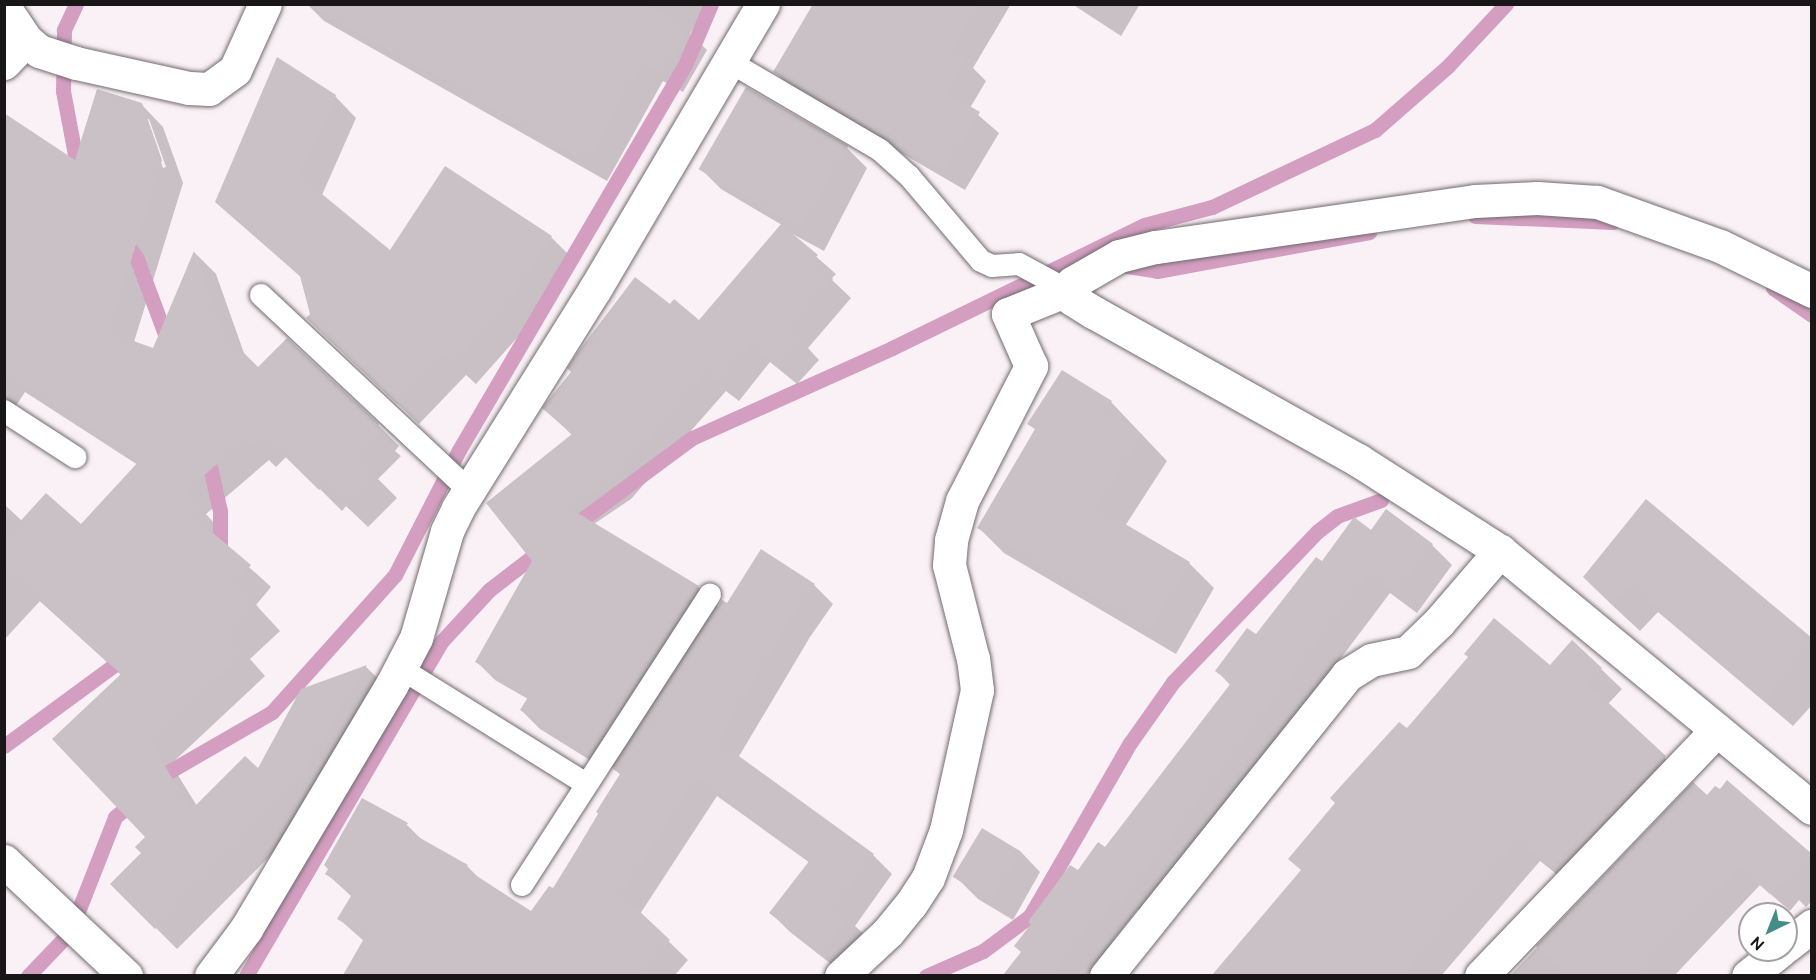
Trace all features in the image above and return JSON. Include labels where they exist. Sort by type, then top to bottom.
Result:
[{"type":"street","points":[[4,7],[26,40],[39,51],[76,63],[189,88],[209,89],[235,70],[265,4]]},
{"type":"street","points":[[212,975],[246,929],[333,786],[413,676],[416,638],[447,531],[469,490],[763,4]]},
{"type":"street","points":[[4,63],[26,40]]},
{"type":"street","points":[[841,975],[888,932],[911,904],[928,878],[946,830],[977,690],[973,659],[949,565],[951,540],[962,501],[1031,366],[1008,314],[1067,290],[1072,283],[1110,261],[1155,247],[1475,201],[1537,198],[1597,202],[1720,246],[1812,291]]},
{"type":"street","points":[[1067,290],[1072,299],[1093,312],[1358,460],[1500,551],[1812,808]]},
{"type":"street","points":[[1106,975],[1347,675],[1371,660],[1408,652],[1439,622],[1500,551]]},
{"type":"street","points":[[1481,975],[1717,730]]},
{"type":"street","points":[[4,861],[126,975]]},
{"type":"street","points":[[1798,937],[1812,926]]},
{"type":"street","points":[[1748,975],[1765,962]]},
{"type":"lane","points":[[730,62],[880,150],[909,176],[981,261],[992,266],[1019,264],[1067,290]]},
{"type":"lane","points":[[261,295],[469,490]]},
{"type":"lane","points":[[4,411],[75,458]]},
{"type":"lane","points":[[522,885],[710,594]]},
{"type":"lane","points":[[413,676],[586,784]]},
{"type":"building","points":[[307,4],[646,4],[688,29],[663,74],[643,62],[587,162]]},
{"type":"building","points":[[813,4],[980,4],[952,51],[967,60],[947,93],[980,112],[945,171],[773,72]]},
{"type":"building","points":[[277,57],[336,95],[300,176],[390,250],[445,166],[552,236],[510,301],[454,364],[444,355],[397,404],[306,318],[310,314],[300,276],[215,202]]},
{"type":"building","points":[[746,87],[848,146],[801,228],[698,169]]},
{"type":"building","points":[[97,89],[142,103],[162,160],[109,332],[153,348],[194,251],[224,333],[258,367],[287,338],[379,424],[375,428],[380,433],[357,457],[377,476],[345,506],[324,485],[319,490],[264,436],[253,447],[246,440],[185,491],[203,511],[195,518],[251,565],[235,583],[259,608],[229,637],[244,653],[151,742],[191,810],[245,756],[258,768],[301,689],[367,665],[307,767],[312,770],[155,929],[110,884],[141,853],[135,847],[145,837],[52,739],[121,674],[4,569],[4,539],[46,493],[81,524],[140,460],[4,373],[4,113],[75,160]]},
{"type":"building","points":[[781,224],[818,255],[814,259],[833,279],[790,329],[801,340],[777,367],[751,345],[719,383],[707,373],[612,481],[571,509],[699,586],[590,755],[520,710],[530,694],[475,662],[532,561],[486,503],[572,434],[542,408],[571,372],[567,368],[578,352],[635,277],[670,304],[674,299],[699,320]]},
{"type":"building","points":[[1062,370],[1112,401],[1106,410],[1143,435],[1096,507],[1190,562],[1150,630],[977,528],[1035,429],[1027,424]]},
{"type":"building","points":[[1646,499],[1812,638],[1812,645],[1765,700],[1630,586],[1612,605],[1583,577]]},
{"type":"building","points":[[1386,509],[1433,544],[1396,594],[1369,574],[1121,904],[1115,900],[1099,922],[1095,919],[1051,975],[1003,975],[1021,952],[1014,946],[1031,924],[1028,922],[1070,865],[1078,870],[1098,842],[1105,847],[1231,683],[1215,671],[1247,628],[1256,634],[1316,557],[1322,561],[1354,517],[1371,530]]},
{"type":"building","points":[[761,549],[815,584],[791,618],[718,741],[874,854],[836,907],[849,917],[821,953],[769,913],[810,860],[697,778],[621,894],[670,940],[638,975],[343,975],[366,935],[337,919],[354,891],[325,874],[328,869],[324,865],[362,798],[408,823],[404,829],[468,865],[466,869],[531,911],[549,886],[553,888],[599,814],[596,812],[620,774],[613,769],[722,600],[727,603]]},
{"type":"building","points":[[1494,618],[1550,665],[1572,640],[1602,668],[1587,683],[1666,756],[1556,871],[1518,841],[1403,975],[1212,975],[1301,870],[1288,859],[1335,803],[1330,798],[1399,722],[1407,728],[1468,657],[1464,654]]},
{"type":"building","points":[[1727,780],[1812,854],[1812,861],[1786,889],[1780,882],[1770,894],[1740,867],[1637,975],[1569,975],[1536,946],[1693,782],[1707,795],[1715,786],[1720,789]]},
{"type":"building","points":[[982,828],[1021,851],[991,900],[953,877]]},
{"type":"waterway","points":[[76,4],[64,30],[63,91],[76,160],[85,176]]},
{"type":"waterway","points":[[28,976],[70,932],[115,817],[170,771],[272,712],[395,575],[459,450],[685,65],[711,4]]},
{"type":"waterway","points":[[569,529],[692,438],[892,348],[1144,225],[1212,207],[1375,130],[1448,66],[1506,4]]},
{"type":"waterway","points":[[1475,216],[1613,222]]},
{"type":"waterway","points":[[1121,265],[1157,271],[1369,232]]},
{"type":"waterway","points":[[123,238],[137,259],[169,345]]},
{"type":"waterway","points":[[1773,288],[1812,315]]},
{"type":"waterway","points":[[206,449],[220,511],[220,558]]},
{"type":"waterway","points":[[926,976],[983,951],[1030,916],[1130,743],[1173,682],[1318,531],[1337,516],[1381,500]]},
{"type":"waterway","points":[[246,976],[442,641],[489,590],[545,547]]},
{"type":"waterway","points":[[4,746],[128,655]]}]
